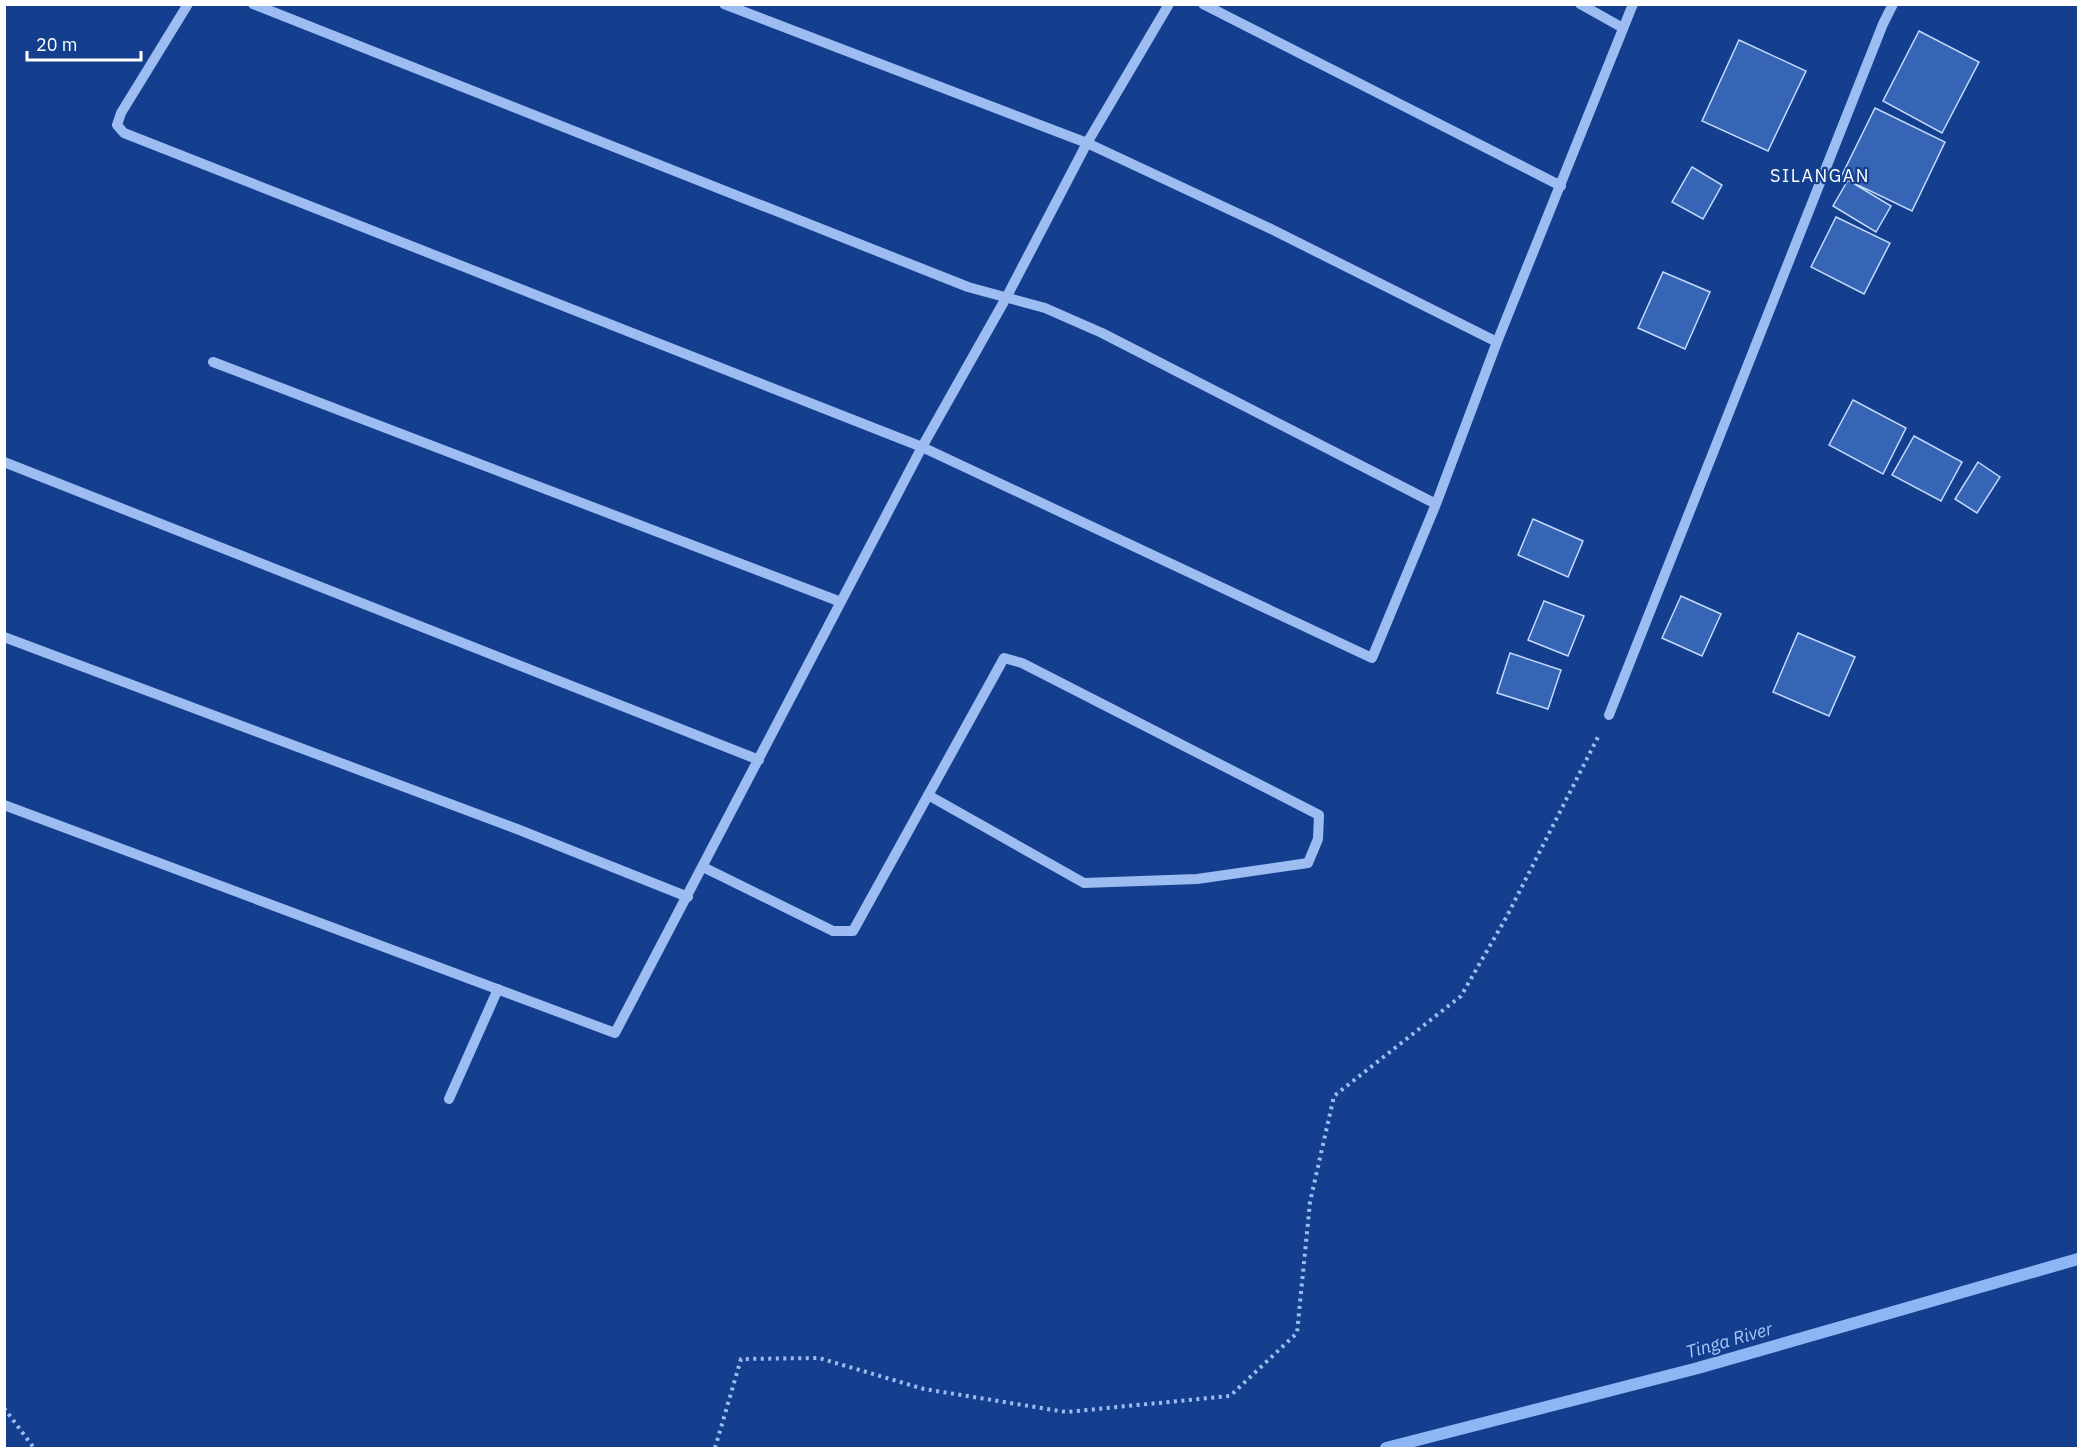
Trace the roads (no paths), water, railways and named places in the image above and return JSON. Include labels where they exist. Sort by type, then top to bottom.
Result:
[{"type":"street","points":[[188,4],[121,113],[117,125],[124,133],[922,447],[1372,658],[1436,504],[1497,342],[1633,4]]},
{"type":"street","points":[[253,4],[968,287],[1045,308],[1102,333],[1436,504]]},
{"type":"street","points":[[724,4],[1087,143],[1269,228],[1497,342]]},
{"type":"street","points":[[4,805],[615,1033],[922,447],[1006,298],[1087,143],[1169,4]]},
{"type":"street","points":[[1203,4],[1561,186]]},
{"type":"street","points":[[1580,4],[1623,28]]},
{"type":"street","points":[[1608,715],[1883,24],[1893,4]]},
{"type":"street","points":[[213,362],[841,602]]},
{"type":"street","points":[[4,462],[759,760]]},
{"type":"street","points":[[4,638],[517,829],[688,897]]},
{"type":"street","points":[[703,867],[833,931],[853,931],[928,795],[1004,658],[1022,663],[1319,815],[1318,839],[1308,862],[1197,879],[1084,882],[928,795]]},
{"type":"street","points":[[449,1099],[498,989]]},
{"type":"waterway","name":"Tinga River","points":[[1386,1448],[1698,1368],[2078,1259]]},
{"type":"district","name":"SILANGAN","points":[[1820,175]]}]
